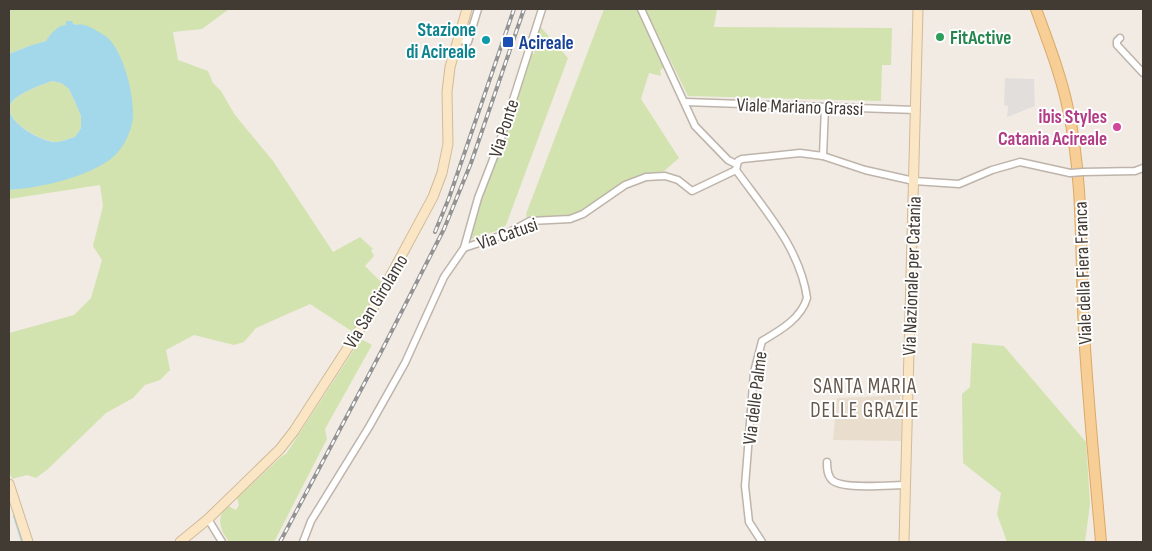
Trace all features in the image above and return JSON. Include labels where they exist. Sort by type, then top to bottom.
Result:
[{"type":"main road","name":"Viale della Fiera Franca","points":[[1036,9],[1061,81],[1074,143],[1079,200],[1086,355],[1101,542]]},
{"type":"street","name":"Via San Girolamo","points":[[180,542],[208,519],[280,449],[294,431],[371,312],[406,250],[433,197],[446,160],[449,133],[448,79],[467,9]]},
{"type":"street","points":[[458,39],[468,42],[478,9]]},
{"type":"street","name":"Via Ponte","points":[[464,248],[478,198],[499,144],[542,9]]},
{"type":"street","points":[[641,9],[696,126],[736,167]]},
{"type":"street","name":"Via Nazionale per Catania","points":[[904,542],[918,9]]},
{"type":"street","points":[[1120,38],[1117,41],[1117,45],[1143,73]]},
{"type":"street","name":"Viale Mariano Grassi","points":[[684,102],[916,110]]},
{"type":"street","points":[[823,156],[824,107]]},
{"type":"street","name":"Via Catusi","points":[[304,542],[311,520],[369,427],[405,363],[444,278],[464,248],[506,234],[530,221],[570,219],[583,214],[625,185],[646,177],[665,176],[678,180],[692,191],[736,167],[738,161],[742,159],[800,153],[823,156],[865,170],[914,181],[959,184],[992,170],[1020,162],[1070,173],[1135,171],[1143,168]]},
{"type":"street","name":"Via delle Palme","points":[[736,167],[787,242],[799,267],[806,298],[806,301],[792,320],[782,330],[762,342],[754,372],[745,486],[748,522],[762,542]]},
{"type":"street","points":[[827,462],[829,476],[837,483],[851,485],[906,485]]},
{"type":"street","points":[[9,484],[28,542]]},
{"type":"street","points":[[208,519],[222,542]]},
{"type":"shaded area","points":[[1005,78],[1034,79],[1035,106],[1007,117],[1008,106],[1004,105]]},
{"type":"shaded area","points":[[900,392],[902,394],[900,396],[900,400],[902,400],[901,441],[833,440],[837,398],[883,396]]},
{"type":"green space","points":[[9,9],[229,9],[202,29],[173,32],[178,60],[208,71],[213,83],[221,91],[235,115],[273,161],[333,252],[360,237],[373,249],[371,250],[374,256],[365,266],[382,283],[353,332],[310,304],[256,328],[244,342],[234,345],[194,335],[166,350],[170,370],[160,380],[145,385],[133,398],[106,413],[48,469],[36,478],[27,475],[12,479],[9,471],[9,333],[74,315],[91,298],[102,260],[93,246],[103,206],[100,185],[9,199],[9,190],[19,189],[113,157],[78,25],[69,24],[64,26],[56,30],[46,41],[9,54]]},
{"type":"green space","points":[[604,9],[637,9],[665,67],[660,70],[661,76],[649,73],[641,99],[679,158],[663,172],[644,175],[575,216],[566,217],[562,215],[558,217],[527,219],[526,214]]},
{"type":"green space","points":[[645,9],[717,9],[714,27],[892,28],[891,65],[882,65],[881,101],[688,96]]},
{"type":"green space","points":[[538,24],[568,58],[506,225],[502,229],[468,240],[479,199],[508,132],[529,54],[534,54],[535,50],[531,45]]},
{"type":"green space","points":[[52,81],[61,83],[69,89],[81,116],[81,128],[75,137],[58,142],[42,138],[25,129],[17,123],[10,110],[14,99]]},
{"type":"green space","points":[[361,339],[372,345],[325,429],[327,439],[274,542],[229,542],[221,528],[221,514],[228,506],[236,510],[239,505],[237,498],[286,454]]},
{"type":"green space","points":[[972,343],[1004,346],[1086,442],[1090,504],[1085,542],[1007,542],[997,514],[1001,493],[963,463],[962,394],[970,387]]},
{"type":"water","points":[[66,21],[72,21],[73,24],[90,27],[108,38],[114,45],[127,75],[132,97],[133,117],[129,133],[124,144],[113,157],[91,170],[78,176],[49,184],[9,190],[9,54],[46,41],[57,28],[66,25]],"holes":[[[52,81],[61,83],[69,89],[81,116],[81,128],[75,137],[58,142],[50,141],[33,135],[17,123],[10,110],[14,99]]]},
{"type":"waterway","points":[[14,516],[22,542]]},
{"type":"railway","points":[[435,232],[449,198],[514,9]]},
{"type":"railway","points":[[280,542],[444,229],[471,163],[524,9]]},
{"type":"place","name":"FitActive","points":[[940,37]]},
{"type":"place","name":"Stazione di Acireale","points":[[486,40]]},
{"type":"place","name":"Acireale","points":[[508,42]]},
{"type":"place","name":"ibis Styles Catania Acireale","points":[[1117,127]]},
{"type":"district","name":"SANTA MARIA DELLE GRAZIE","points":[[865,398]]}]
